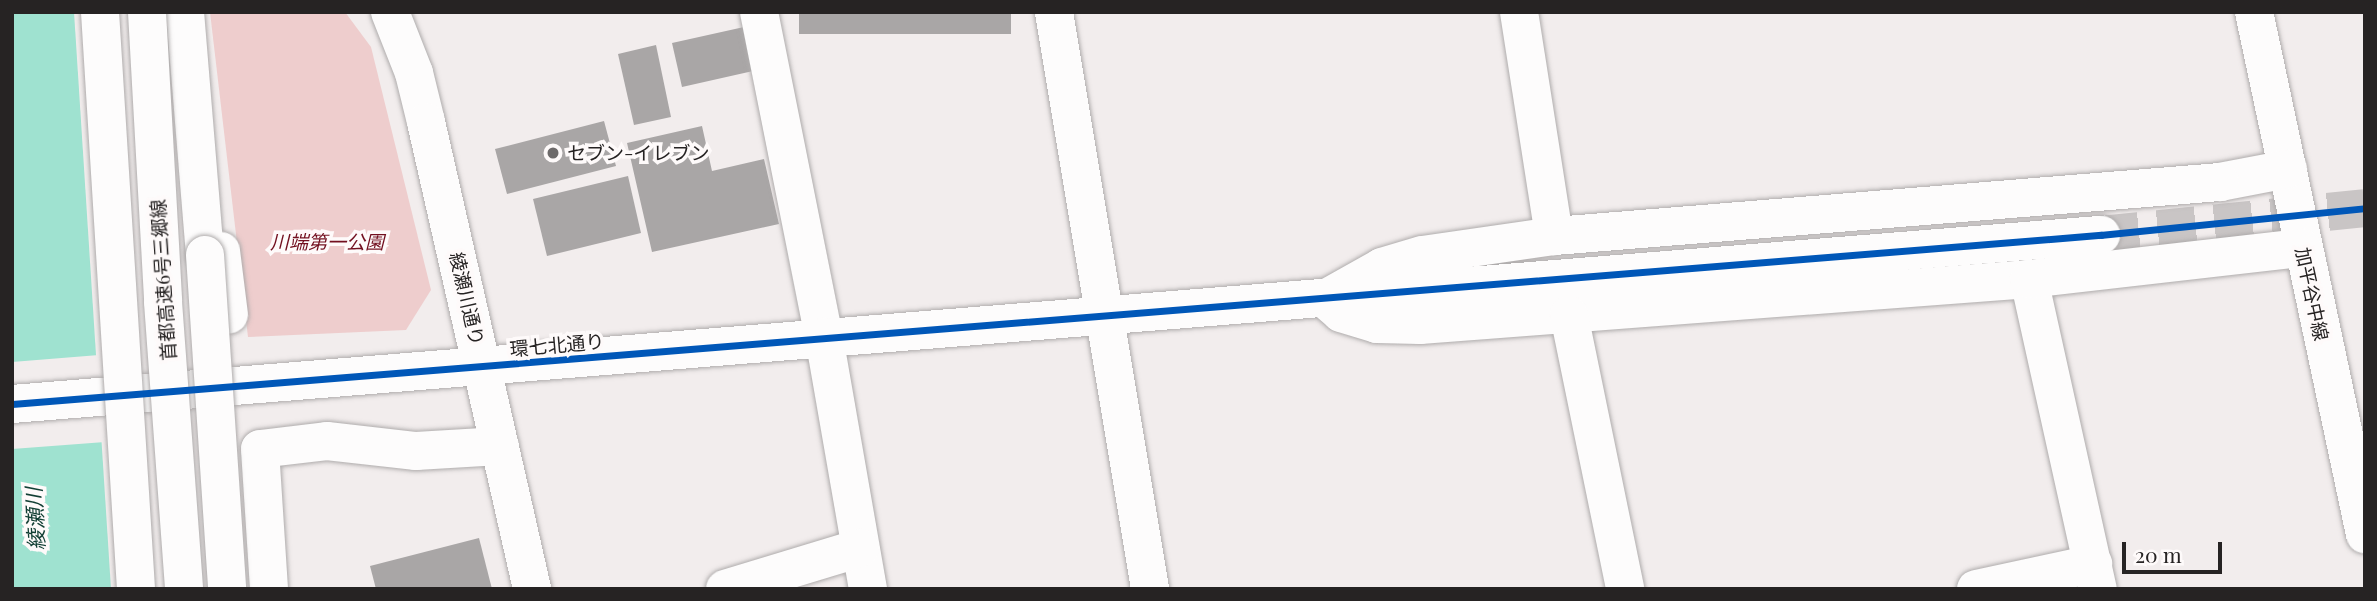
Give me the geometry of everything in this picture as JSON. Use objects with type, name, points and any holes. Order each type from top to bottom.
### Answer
[{"type":"main road","points":[[100,12],[136,589]]},
{"type":"main road","name":"首都高速6号三郷線","points":[[147,12],[164,316],[184,589]]},
{"type":"main road","points":[[186,12],[227,589]]},
{"type":"main road","points":[[195,12],[199,74],[229,315]]},
{"type":"main road","name":"綾瀬川通り","points":[[390,12],[414,73],[532,589]]},
{"type":"main road","points":[[759,12],[824,337],[868,589]]},
{"type":"main road","points":[[1054,12],[1150,589]]},
{"type":"main road","points":[[1519,12],[1554,236]]},
{"type":"main road","name":"加平谷中線","points":[[2254,12],[2302,248],[2365,534]]},
{"type":"main road","points":[[2288,170],[2220,183],[1554,236],[1422,255],[1382,267],[1325,299],[1341,313],[1377,324],[1420,325],[2029,279],[2302,248]]},
{"type":"main road","name":"環七北通り","points":[[12,404],[2101,235]]},
{"type":"main road","points":[[1976,589],[2096,576],[2029,279]]},
{"type":"main road","points":[[1569,315],[1625,589]]},
{"type":"main road","points":[[268,589],[260,449],[327,441],[416,451],[499,446]]},
{"type":"main road","points":[[725,589],[860,548]]},
{"type":"green space","name":"川端第一公園","points":[[210,12],[345,12],[371,47],[431,290],[406,330],[248,337]]},
{"type":"water","name":"綾瀬川","points":[[12,12],[74,12],[111,589],[12,589]]},
{"type":"pier","points":[[99,355],[105,442],[12,449],[12,362]]},
{"type":"building","points":[[799,12],[1011,12],[1011,34],[799,34]]},
{"type":"building","points":[[744,27],[753,71],[682,87],[672,43]]},
{"type":"building","points":[[656,45],[671,117],[634,125],[618,54]]},
{"type":"building","points":[[604,121],[616,166],[507,194],[495,149]]},
{"type":"building","points":[[702,126],[712,171],[764,159],[779,224],[652,252],[627,143]]},
{"type":"building","points":[[628,176],[641,233],[547,256],[533,199]]},
{"type":"building","points":[[479,538],[492,589],[376,589],[370,566]]},
{"type":"tunnel","points":[[2101,235],[2365,208]]},
{"type":"cycle path","points":[[12,404],[2101,235],[2365,208]]},
{"type":"place","name":"セブン-イレブン","points":[[553,153]]}]
